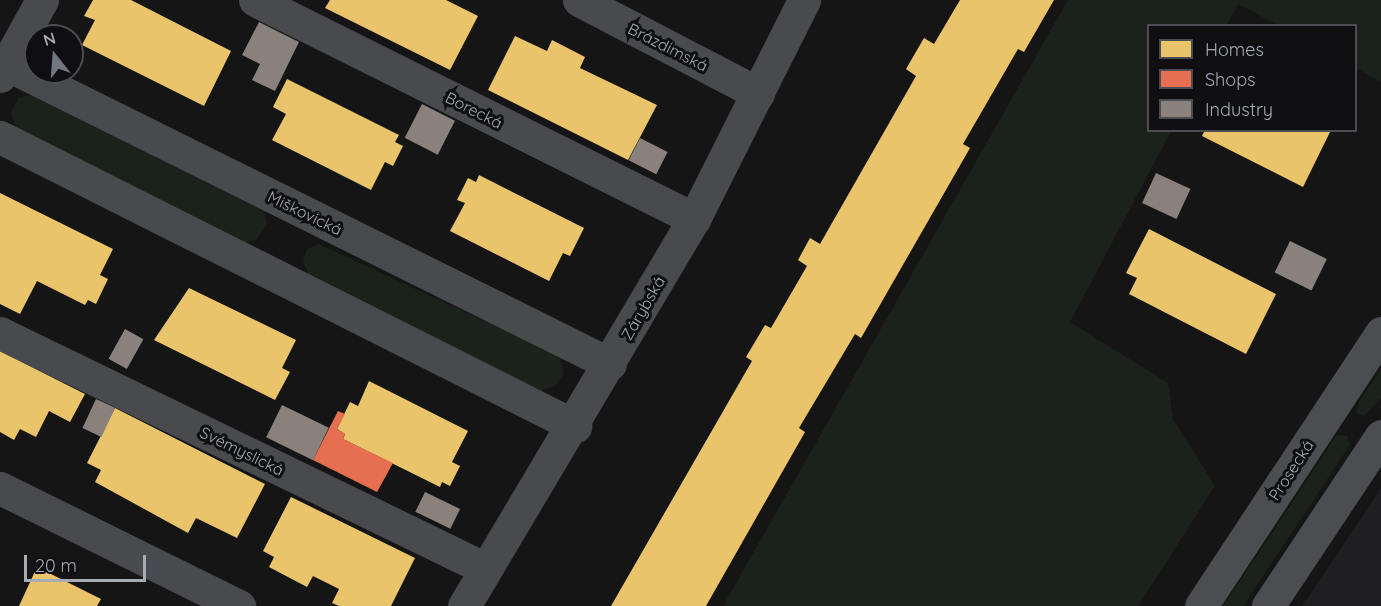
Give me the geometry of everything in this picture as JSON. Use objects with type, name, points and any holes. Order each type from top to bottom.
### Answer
[{"type":"main road","name":"Prosecká","points":[[1201,606],[1381,333]]},
{"type":"main road","points":[[1268,606],[1381,436]]},
{"type":"street","points":[[2,68],[42,0]]},
{"type":"street","name":"Borecká","points":[[255,0],[694,219]]},
{"type":"street","name":"Brázdimská","points":[[579,0],[758,93]]},
{"type":"street","name":"Zárybská","points":[[464,606],[484,568],[575,426],[694,219],[804,0]]},
{"type":"street","name":"Miškovická","points":[[2,68],[610,364]]},
{"type":"street","points":[[0,137],[575,426]]},
{"type":"street","name":"Svémyslická","points":[[0,333],[484,568]]},
{"type":"street","points":[[0,488],[239,606]]},
{"type":"shaded area","points":[[1068,0],[1381,0],[1381,82],[1357,69],[1357,24],[1276,24],[1238,4],[1228,24],[1147,24],[1147,132],[1170,132],[1070,322],[1168,383],[1173,419],[1215,486],[1138,606],[723,606]]},
{"type":"shaded area","points":[[31,95],[264,210],[267,224],[257,239],[245,243],[17,130],[11,113],[18,98]]},
{"type":"shaded area","points":[[319,244],[560,356],[564,374],[555,386],[540,391],[309,276],[303,261],[307,249]]},
{"type":"shaded area","points":[[1381,369],[1381,398],[1364,416],[1356,412],[1359,402]]},
{"type":"shaded area","points":[[1337,435],[1347,436],[1350,445],[1243,606],[1223,606]]},
{"type":"shaded area","points":[[1381,488],[1381,606],[1302,606]]},
{"type":"building: Homes","points":[[93,0],[131,0],[231,51],[204,106],[84,46],[84,41],[95,20],[84,16]]},
{"type":"building: Homes","points":[[330,0],[446,0],[478,16],[450,70],[325,8]]},
{"type":"building: Homes","points":[[960,0],[1054,0],[1024,52],[1018,49],[963,144],[970,148],[861,338],[855,334],[799,428],[805,432],[706,606],[611,606],[752,361],[746,357],[765,325],[771,328],[807,266],[798,260],[810,238],[820,244],[916,76],[906,69],[924,38],[934,44]]},
{"type":"building: Homes","points":[[515,36],[547,51],[552,40],[585,57],[580,68],[657,105],[628,160],[488,90]]},
{"type":"building: Homes","points":[[287,79],[399,135],[395,142],[403,146],[393,166],[385,162],[371,190],[272,140],[286,114],[273,107]]},
{"type":"building: Homes","points":[[1204,132],[1330,132],[1303,187],[1202,136]]},
{"type":"building: Homes","points":[[479,175],[584,228],[570,256],[563,253],[549,281],[450,231],[465,203],[457,200],[468,178],[476,182]]},
{"type":"building: Homes","points":[[0,193],[113,249],[100,275],[108,279],[96,304],[88,300],[85,305],[37,281],[20,314],[0,304]]},
{"type":"building: Homes","points":[[1149,229],[1276,294],[1246,354],[1129,294],[1137,278],[1126,273]]},
{"type":"building: Homes","points":[[189,288],[296,340],[282,368],[290,372],[275,400],[154,340]]},
{"type":"building: Homes","points":[[0,351],[85,394],[70,422],[49,411],[36,437],[20,429],[14,440],[0,432]]},
{"type":"building: Homes","points":[[369,381],[468,431],[452,462],[460,466],[450,486],[442,482],[440,487],[343,439],[345,434],[337,429],[350,402],[358,406]]},
{"type":"building: Homes","points":[[115,408],[265,484],[237,538],[196,518],[188,533],[95,482],[101,470],[87,463]]},
{"type":"building: Homes","points":[[291,497],[415,558],[391,606],[339,606],[332,603],[339,589],[313,576],[307,587],[269,567],[274,557],[263,551]]},
{"type":"building: Homes","points":[[37,567],[101,599],[97,606],[19,606]]},
{"type":"building: Shops","points":[[338,411],[345,414],[337,429],[345,434],[343,439],[393,463],[377,492],[313,460]]},
{"type":"building: Industry","points":[[259,22],[299,42],[275,91],[252,80],[260,64],[242,55]]},
{"type":"building: Industry","points":[[422,104],[455,121],[438,155],[405,138]]},
{"type":"building: Industry","points":[[640,138],[668,152],[656,174],[629,160]]},
{"type":"building: Industry","points":[[1156,173],[1190,189],[1176,219],[1142,203]]},
{"type":"building: Industry","points":[[1290,241],[1327,259],[1312,290],[1275,272]]},
{"type":"building: Industry","points":[[125,329],[143,339],[127,369],[109,359]]},
{"type":"building: Industry","points":[[96,399],[115,408],[102,437],[82,428]]},
{"type":"building: Industry","points":[[282,405],[329,428],[313,460],[266,437]]},
{"type":"building: Industry","points":[[425,492],[460,509],[450,529],[415,512]]}]
